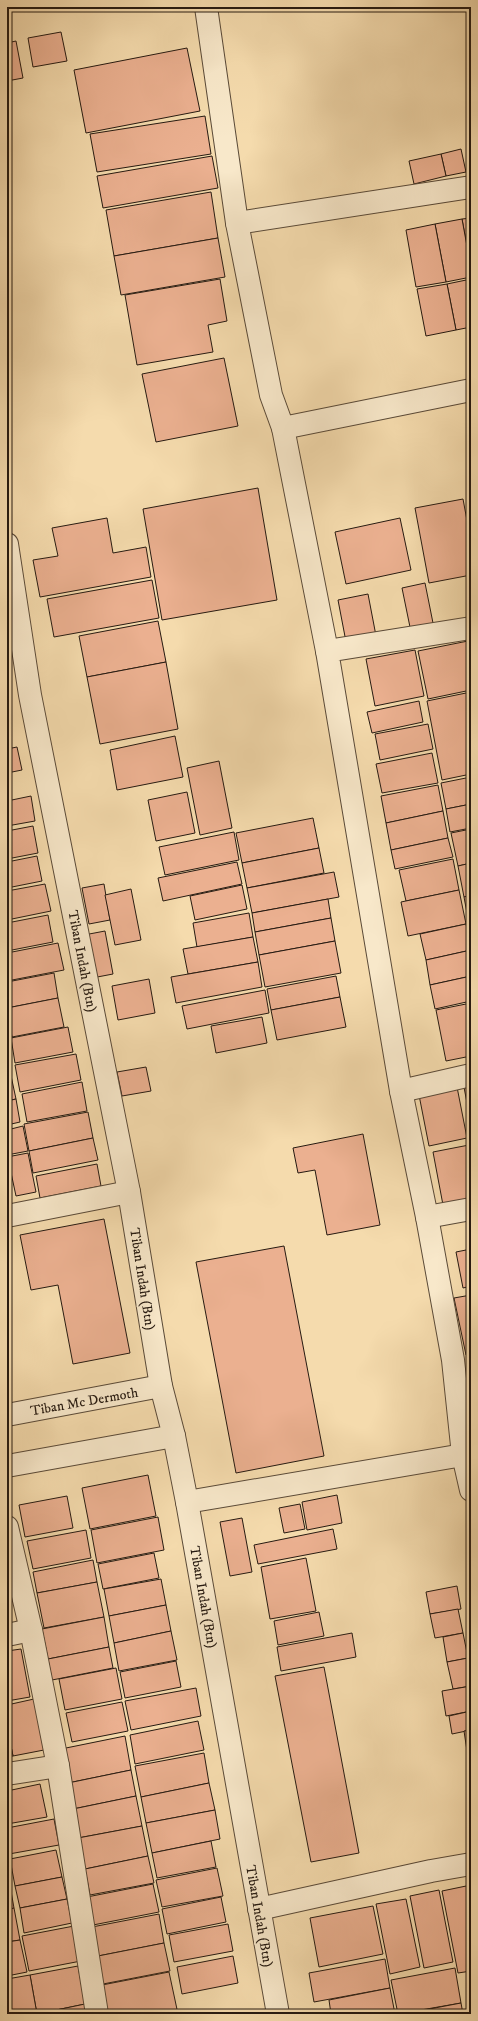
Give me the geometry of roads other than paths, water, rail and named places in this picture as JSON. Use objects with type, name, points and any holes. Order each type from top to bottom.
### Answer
[{"type":"street","points":[[206,7],[238,223],[271,395],[283,428],[327,651],[401,1091],[427,1217],[462,1358],[463,1455],[471,1490]]},
{"type":"street","points":[[238,223],[471,187]]},
{"type":"street","points":[[283,428],[471,390]]},
{"type":"street","name":"Tiban Indah (Btn)","points":[[7,547],[30,695],[129,1192],[161,1386],[174,1436],[187,1502],[278,2014]]},
{"type":"street","points":[[327,651],[471,628]]},
{"type":"street","points":[[401,1091],[471,1075]]},
{"type":"street","points":[[7,1216],[129,1192]]},
{"type":"street","points":[[427,1217],[471,1209]]},
{"type":"street","name":"Tiban Mc Dermoth","points":[[7,1415],[161,1386]]},
{"type":"street","points":[[7,1466],[174,1436]]},
{"type":"street","points":[[187,1502],[463,1455]]},
{"type":"street","points":[[7,1527],[32,1630],[58,1766],[97,2014]]},
{"type":"street","points":[[7,1634],[32,1630]]},
{"type":"street","points":[[7,1774],[58,1766]]},
{"type":"street","points":[[259,1909],[431,1871],[471,1864]]}]
